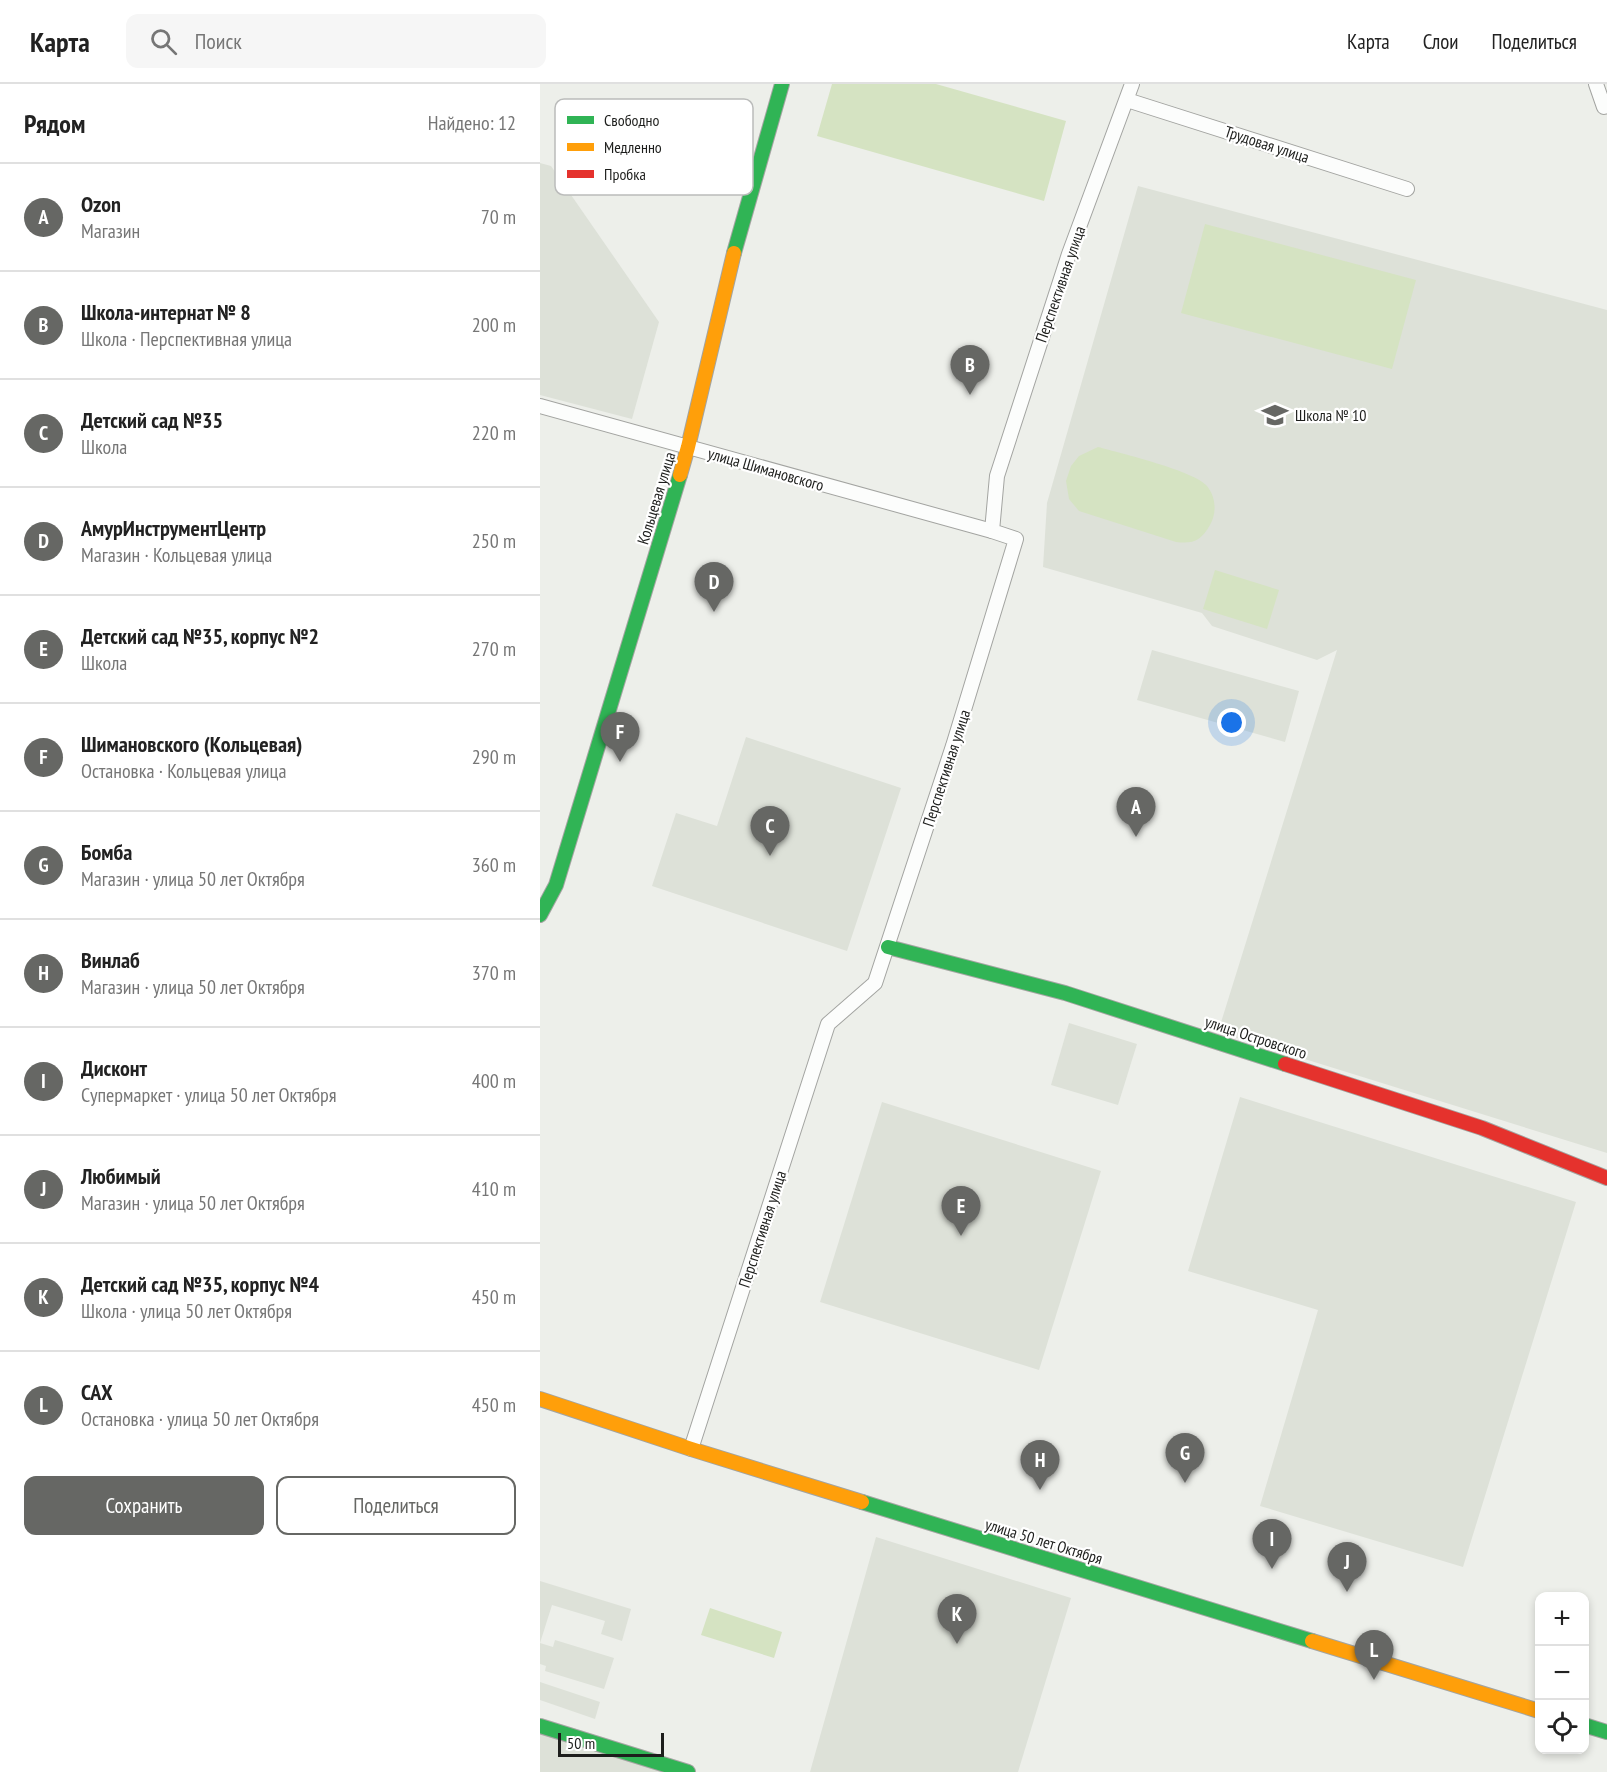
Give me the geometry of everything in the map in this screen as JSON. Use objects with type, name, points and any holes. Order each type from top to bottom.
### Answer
[{"type":"street","name":"Кольцевая улица","points":[[753,186],[782,84]]},
{"type":"street","name":"Перспективная улица","points":[[692,1449],[828,1024],[876,983],[953,746],[1016,538],[992,531],[997,476],[1069,254],[1132,84]]},
{"type":"street","points":[[1596,84],[1604,107]]},
{"type":"street","name":"Трудовая улица","points":[[1127,100],[1407,189]]},
{"type":"street","name":"Кольцевая улица","points":[[540,915],[546,892],[556,885],[608,719],[688,447],[731,264],[751,195]]},
{"type":"street","name":"улица Шимановского","points":[[540,406],[992,531]]},
{"type":"street","name":"улица Островского","points":[[888,946],[1098,1003],[1482,1128],[1607,1178]]},
{"type":"street","name":"улица 50 лет Октября","points":[[540,1400],[1535,1710]]},
{"type":"street","points":[[540,1726],[688,1772]]},
{"type":"street","points":[[1589,1727],[1607,1732]]},
{"type":"shaded area","points":[[540,163],[551,166],[555,172],[555,195],[571,195],[659,322],[632,419],[540,395]]},
{"type":"shaded area","points":[[1138,186],[1607,310],[1607,1153],[1218,1032],[1337,650],[1317,660],[1212,626],[1202,613],[1043,567],[1047,503]]},
{"type":"shaded area","points":[[1152,650],[1299,691],[1285,742],[1137,700]]},
{"type":"shaded area","points":[[746,737],[901,788],[847,951],[652,886],[676,813],[717,826]]},
{"type":"shaded area","points":[[1069,1023],[1137,1044],[1118,1105],[1051,1085]]},
{"type":"shaded area","points":[[1240,1097],[1576,1202],[1463,1567],[1260,1506],[1318,1310],[1188,1271]]},
{"type":"shaded area","points":[[882,1102],[1101,1171],[1039,1370],[820,1302]]},
{"type":"shaded area","points":[[876,1537],[1071,1598],[1018,1772],[810,1772]]},
{"type":"shaded area","points":[[540,1581],[631,1609],[622,1641],[601,1634],[605,1621],[552,1605],[540,1643]]},
{"type":"shaded area","points":[[555,1640],[614,1658],[604,1689],[545,1671],[546,1666],[540,1664],[540,1643],[553,1647]]},
{"type":"shaded area","points":[[540,1682],[600,1702],[595,1719],[540,1700]]},
{"type":"shaded area","points":[[540,1725],[696,1772],[540,1772]]},
{"type":"green space","points":[[832,84],[936,84],[1066,121],[1044,201],[817,136]]},
{"type":"green space","points":[[1205,224],[1416,280],[1392,369],[1181,313]]},
{"type":"green space","points":[[1098,447],[1173,469],[1200,480],[1207,486],[1214,500],[1212,520],[1207,530],[1200,538],[1192,542],[1176,542],[1079,511],[1069,499],[1066,481],[1071,466],[1079,456]]},
{"type":"green space","points":[[1215,570],[1279,590],[1267,629],[1203,609]]},
{"type":"green space","points":[[710,1608],[782,1632],[774,1658],[701,1635]]},
{"type":"traffic: fast","points":[[753,186],[782,84]]},
{"type":"traffic: fast","points":[[734,253],[750,195]]},
{"type":"traffic: fast","points":[[540,915],[556,885],[680,475]]},
{"type":"traffic: fast","points":[[888,947],[1065,993],[1285,1064]]},
{"type":"traffic: fast","points":[[862,1502],[1312,1641]]},
{"type":"traffic: fast","points":[[540,1726],[688,1772]]},
{"type":"traffic: fast","points":[[1589,1727],[1607,1732]]},
{"type":"traffic: slow","points":[[680,475],[734,253]]},
{"type":"traffic: slow","points":[[540,1399],[862,1502]]},
{"type":"traffic: slow","points":[[1312,1641],[1535,1710]]},
{"type":"traffic: jam","points":[[1285,1064],[1482,1128],[1607,1178]]},
{"type":"place","name":"Школа-интернат № 8","points":[[970,395]]},
{"type":"place","name":"Школа № 10","points":[[1275,415]]},
{"type":"place","name":"АмурИнструментЦентр","points":[[714,612]]},
{"type":"place","name":"Шимановского (Кольцевая)","points":[[620,762]]},
{"type":"place","name":"Ozon","points":[[1136,837]]},
{"type":"place","name":"Детский сад №35","points":[[770,856]]},
{"type":"place","name":"Детский сад №35, корпус №2","points":[[961,1236]]},
{"type":"place","name":"Бомба","points":[[1185,1483]]},
{"type":"place","name":"Винлаб","points":[[1040,1490]]},
{"type":"place","name":"Дисконт","points":[[1272,1569]]},
{"type":"place","name":"Любимый","points":[[1347,1592]]},
{"type":"place","name":"Детский сад №35, корпус №4","points":[[957,1644]]},
{"type":"place","name":"САХ","points":[[1374,1680]]}]
